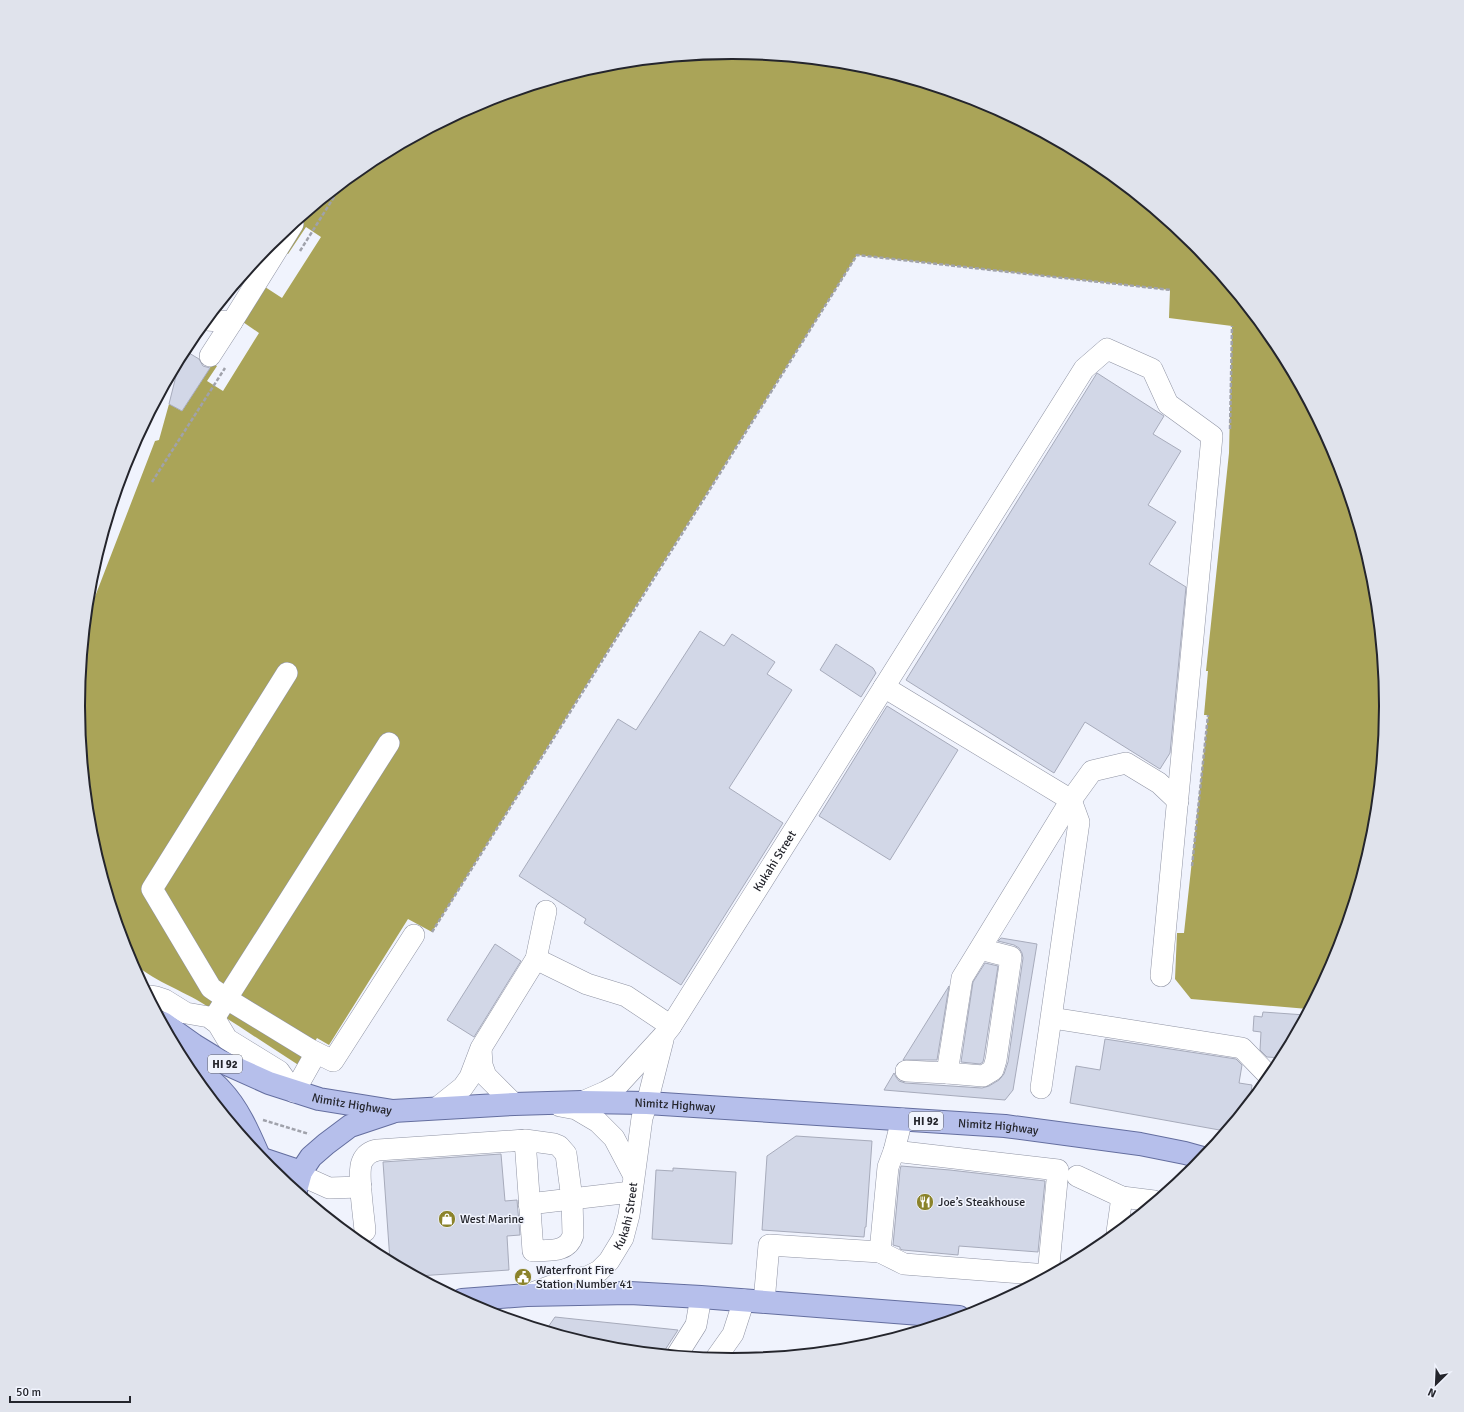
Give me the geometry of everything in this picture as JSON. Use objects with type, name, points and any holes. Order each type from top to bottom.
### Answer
[{"type":"main road","name":"Nimitz Highway","points":[[175,1035],[220,1061],[256,1078],[294,1092],[319,1099],[393,1111],[438,1107],[544,1103],[647,1103],[1005,1126],[1140,1144],[1196,1156]]},
{"type":"main road","points":[[206,1082],[220,1089],[240,1114],[251,1138]]},
{"type":"main road","points":[[286,1174],[299,1181],[312,1157],[326,1144],[350,1126],[393,1111]]},
{"type":"main road","points":[[474,1299],[527,1295],[630,1293],[948,1316]]},
{"type":"street","points":[[210,356],[281,243]]},
{"type":"street","points":[[213,320],[232,322]]},
{"type":"street","name":"Kukahi Street","points":[[582,1102],[619,1084],[628,1076],[668,1030],[1084,369],[1107,349],[1152,369],[1168,404],[1212,436],[1178,801]]},
{"type":"street","points":[[287,674],[152,888],[211,988],[333,1062],[423,934]]},
{"type":"street","points":[[884,687],[1071,800],[1079,822],[1041,1088]]},
{"type":"street","points":[[213,1020],[388,743]]},
{"type":"street","points":[[947,1074],[962,978],[1071,800],[1092,771],[1126,763],[1159,783],[1178,801],[1161,976]]},
{"type":"street","points":[[438,1107],[462,1087],[470,1077],[481,1048],[536,959],[546,911]]},
{"type":"street","points":[[906,1071],[983,1076],[993,1070],[996,1060],[1011,957],[980,949]]},
{"type":"street","points":[[536,959],[587,984],[626,996],[668,1030]]},
{"type":"street","points":[[155,997],[165,1000],[186,1013],[205,1016],[213,1020],[218,1024],[227,1039],[279,1071],[294,1092],[316,1053]]},
{"type":"street","points":[[1052,1018],[1242,1048],[1265,1072]]},
{"type":"street","name":"Kukahi Street","points":[[527,1295],[567,1280],[587,1277],[599,1271],[609,1261],[623,1238],[629,1214],[642,1118],[668,1030]]},
{"type":"street","points":[[481,1048],[482,1065],[486,1076],[514,1104]]},
{"type":"street","name":"Kukahi Street","points":[[544,1103],[576,1109],[598,1122],[614,1138],[632,1183]]},
{"type":"street","points":[[880,1252],[888,1167],[894,1151],[902,1119]]},
{"type":"street","points":[[365,1231],[360,1172],[362,1161],[365,1156],[373,1151],[525,1140],[554,1144],[566,1154],[572,1199],[573,1235],[568,1244],[561,1249],[534,1251],[525,1140]]},
{"type":"street","points":[[894,1151],[1058,1170],[1049,1270]]},
{"type":"street","points":[[1077,1176],[1122,1197],[1148,1201]]},
{"type":"street","points":[[299,1181],[309,1179],[329,1188],[361,1187]]},
{"type":"street","points":[[529,1204],[572,1199],[632,1183]]},
{"type":"street","points":[[1118,1225],[1122,1197]]},
{"type":"street","points":[[720,1353],[754,1301],[769,1245],[880,1252],[904,1264],[1040,1274]]},
{"type":"street","points":[[680,1351],[696,1325],[701,1297]]},
{"type":"path","points":[[423,934],[857,256],[1171,290]]},
{"type":"path","points":[[1191,871],[1208,715]]},
{"type":"path","points":[[260,1119],[312,1135]]},
{"type":"shaded area","points":[[690,60],[774,60],[816,65],[858,71],[940,93],[980,108],[1056,146],[1091,168],[1126,193],[1159,220],[1218,279],[1245,312],[1270,347],[1312,420],[1330,458],[1345,498],[1367,580],[1378,664],[1379,706],[1378,748],[1367,832],[1345,914],[1330,954],[1303,1009],[1191,999],[1175,979],[1177,933],[1184,933],[1208,715],[1204,715],[1208,671],[1206,671],[1229,453],[1232,326],[1169,318],[1170,290],[857,255],[432,932],[408,919],[329,1045],[317,1038],[300,1066],[227,1018],[192,997],[152,977],[141,968],[134,954],[119,914],[97,832],[86,748],[85,706],[86,664],[94,598],[155,441],[159,440],[169,404],[182,411],[213,363],[217,366],[207,381],[223,391],[259,333],[240,320],[262,285],[282,298],[321,237],[306,227],[288,254],[283,251],[305,220],[338,193],[373,168],[446,126],[484,108],[524,93],[606,71]]},
{"type":"building","points":[[190,354],[199,359],[203,366],[210,368],[182,411],[169,404],[176,375]]},
{"type":"building","points":[[1097,373],[1164,416],[1153,434],[1181,451],[1148,505],[1176,522],[1149,564],[1186,587],[1170,753],[1160,769],[1085,722],[1054,773],[906,680]]},
{"type":"building","points":[[700,631],[724,646],[732,634],[775,662],[767,674],[792,690],[729,788],[783,823],[681,985],[584,923],[586,919],[519,876],[618,719],[636,730]]},
{"type":"building","points":[[836,644],[873,668],[876,673],[861,697],[820,670]]},
{"type":"building","points":[[887,706],[958,750],[890,860],[819,816]]},
{"type":"building","points":[[1001,938],[1037,944],[1013,1090],[1005,1100],[884,1090],[894,1073],[899,1081],[905,1083],[982,1088],[999,1080],[1004,1074],[1008,1062],[1023,958],[1019,948],[1014,945],[998,941]]},
{"type":"building","points":[[495,944],[521,961],[474,1037],[447,1020]]},
{"type":"building","points":[[985,963],[998,966],[983,1062],[980,1064],[961,1062],[973,982]]},
{"type":"building","points":[[949,986],[937,1060],[903,1060]]},
{"type":"building","points":[[1263,1012],[1300,1015],[1275,1058],[1267,1057],[1260,1050],[1261,1032],[1253,1031],[1254,1016],[1262,1017]]},
{"type":"building","points":[[1105,1039],[1236,1059],[1242,1065],[1239,1083],[1252,1085],[1251,1091],[1220,1130],[1070,1103],[1076,1066],[1100,1070]]},
{"type":"building","points":[[796,1136],[872,1141],[864,1237],[762,1230],[767,1156]]},
{"type":"building","points":[[501,1154],[505,1201],[517,1200],[520,1235],[507,1236],[509,1270],[426,1275],[390,1254],[383,1162]]},
{"type":"building","points":[[901,1166],[1045,1181],[1038,1252],[959,1246],[958,1255],[903,1250],[900,1249],[900,1247],[893,1245]]},
{"type":"building","points":[[673,1168],[736,1172],[732,1244],[652,1239],[656,1170],[673,1171]]},
{"type":"building","points":[[555,1317],[678,1330],[666,1349],[606,1341],[549,1326]]},
{"type":"place","name":"Joe’s Steakhouse","points":[[925,1202]]},
{"type":"place","name":"West Marine","points":[[447,1219]]},
{"type":"place","name":"Waterfront Fire Station Number 41","points":[[523,1277]]}]
